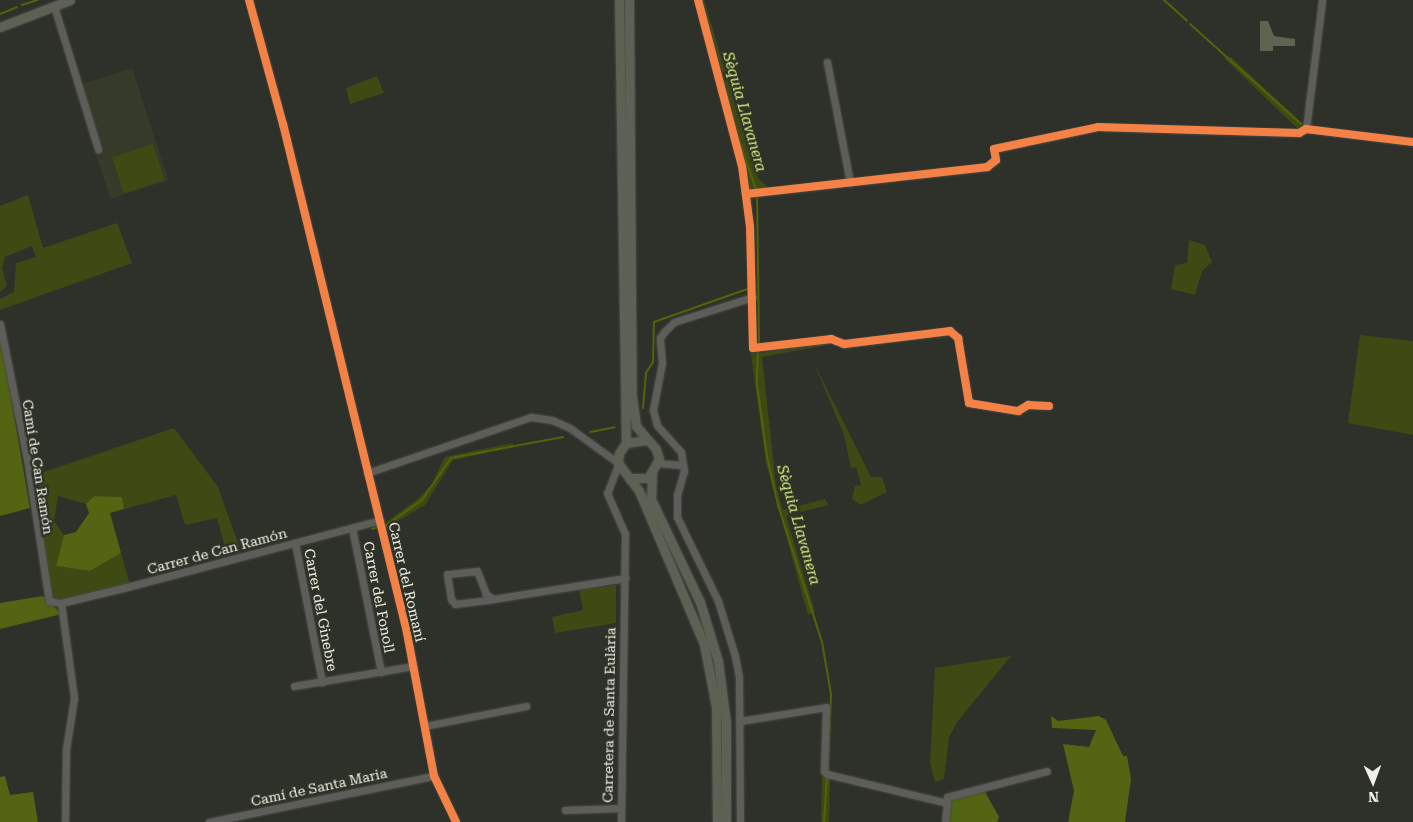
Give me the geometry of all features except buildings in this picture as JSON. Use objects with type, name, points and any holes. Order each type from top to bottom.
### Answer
[{"type":"main road","points":[[0,27],[70,0]]},
{"type":"main road","points":[[619,0],[623,151],[623,446],[618,464],[628,477],[682,586],[704,644],[716,714],[717,822]]},
{"type":"main road","points":[[629,0],[632,389],[636,426],[646,440],[656,449],[658,463],[652,474],[651,499],[700,602],[718,661],[726,723],[726,822]]},
{"type":"main road","points":[[623,446],[646,440]]},
{"type":"main road","points":[[628,477],[644,479],[652,474]]},
{"type":"street","name":"Carrer del Romaní","points":[[249,0],[283,124],[347,395],[380,520],[413,666],[434,776],[456,822]]},
{"type":"street","points":[[698,0],[746,194],[753,297],[753,348],[831,339],[844,344],[950,331],[958,338],[969,403],[1018,411],[1028,405],[1050,406]]},
{"type":"street","points":[[1306,129],[1322,0]]},
{"type":"street","points":[[54,6],[98,149]]},
{"type":"street","points":[[828,62],[850,184]]},
{"type":"street","points":[[746,194],[850,184],[987,166],[996,160],[994,149],[1098,127],[1299,133],[1306,129],[1413,142]]},
{"type":"street","points":[[740,822],[739,677],[731,640],[718,601],[678,517],[676,495],[683,465],[679,447],[665,436],[655,418],[662,363],[660,338],[674,322],[753,297]]},
{"type":"street","name":"Camí de Can Ramón","points":[[0,324],[27,459],[45,590],[49,601],[61,603]]},
{"type":"street","points":[[367,473],[531,417],[561,424],[618,464]]},
{"type":"street","points":[[602,453],[623,446]]},
{"type":"street","points":[[658,463],[683,465]]},
{"type":"street","name":"Carretera de Santa Eulària","points":[[618,464],[608,498],[624,529],[625,578],[620,822]]},
{"type":"street","points":[[612,480],[628,477]]},
{"type":"street","name":"Carrer de Can Ramón","points":[[61,603],[380,520]]},
{"type":"street","name":"Carrer del Fonoll","points":[[352,528],[381,672]]},
{"type":"street","name":"Carrer del Ginebre","points":[[295,543],[322,682]]},
{"type":"street","points":[[493,599],[486,594],[477,571],[447,574],[451,599],[456,604],[493,599],[625,578]]},
{"type":"street","points":[[61,603],[74,698],[66,748],[65,822]]},
{"type":"street","name":"Carrer del Ginebre","points":[[294,686],[413,666]]},
{"type":"street","points":[[424,726],[526,706]]},
{"type":"street","points":[[740,720],[826,706],[824,771],[830,777],[946,803]]},
{"type":"street","points":[[945,822],[947,798],[1047,771]]},
{"type":"street","name":"Camí de Santa Maria","points":[[209,822],[434,776]]},
{"type":"street","points":[[565,810],[621,808]]},
{"type":"shaded area","points":[[132,68],[168,180],[110,199],[74,87]]},
{"type":"green space","points":[[699,0],[704,0],[758,178],[771,190],[747,191]]},
{"type":"green space","points":[[1231,57],[1303,124],[1302,128],[1299,130],[1224,58]]},
{"type":"green space","points":[[377,76],[384,93],[350,104],[346,88]]},
{"type":"green space","points":[[153,144],[165,180],[124,193],[112,157]]},
{"type":"green space","points":[[28,195],[43,248],[117,223],[132,263],[0,310],[0,299],[14,292],[16,263],[36,257],[32,246],[5,257],[2,268],[7,286],[0,292],[0,206]]},
{"type":"green space","points":[[1189,240],[1205,245],[1212,262],[1202,271],[1195,295],[1171,289],[1175,265],[1187,263]]},
{"type":"green space","points":[[0,334],[30,508],[0,516]]},
{"type":"green space","points":[[1360,335],[1413,341],[1413,435],[1348,423]]},
{"type":"green space","points":[[827,342],[827,345],[762,357],[776,485],[783,510],[825,499],[828,505],[786,516],[815,612],[808,615],[766,463],[750,347],[755,354]]},
{"type":"green space","points":[[813,361],[871,477],[882,477],[887,492],[861,505],[852,499],[855,486],[861,485],[856,467],[851,468],[844,435]]},
{"type":"green space","points":[[174,428],[218,487],[242,554],[228,558],[217,518],[185,525],[176,495],[124,509],[122,497],[94,496],[86,504],[58,496],[54,521],[64,535],[56,566],[90,571],[121,553],[130,584],[62,600],[51,596],[32,476]]},
{"type":"green space","points":[[513,443],[514,447],[453,460],[425,505],[386,528],[384,524],[419,498],[431,485],[445,457]]},
{"type":"green space","points":[[94,496],[122,497],[124,509],[110,513],[121,553],[90,571],[56,566],[64,535],[76,532],[89,513],[86,504]]},
{"type":"green space","points":[[616,585],[616,623],[555,633],[552,617],[583,610],[579,590]]},
{"type":"green space","points":[[43,596],[62,614],[0,629],[0,603]]},
{"type":"green space","points":[[1011,656],[958,721],[949,737],[944,779],[935,782],[930,763],[935,668]]},
{"type":"green space","points":[[1051,716],[1058,721],[1099,716],[1106,720],[1123,756],[1127,756],[1131,779],[1125,822],[1068,822],[1074,791],[1063,744],[1089,747],[1096,730],[1052,728]]},
{"type":"green space","points":[[822,773],[830,780],[829,822],[821,822]]},
{"type":"green space","points":[[5,776],[10,795],[33,792],[38,822],[0,822],[0,777]]},
{"type":"green space","points":[[984,790],[999,817],[997,822],[948,822],[949,799]]},
{"type":"waterway","points":[[22,5],[37,0]]},
{"type":"waterway","points":[[1164,0],[1187,21]]},
{"type":"waterway","points":[[0,14],[17,7]]},
{"type":"waterway","points":[[1190,24],[1301,124]]},
{"type":"waterway","name":"Sèquia Llavanera","points":[[735,128],[756,190]]},
{"type":"waterway","name":"Sèquia Llavanera","points":[[757,194],[759,345]]},
{"type":"waterway","points":[[643,408],[646,373],[653,362],[654,322],[747,289]]},
{"type":"waterway","name":"Sèquia Llavanera","points":[[758,349],[757,385],[767,456],[778,505],[822,642],[831,694],[828,772]]},
{"type":"waterway","points":[[590,432],[615,427]]},
{"type":"waterway","points":[[385,526],[422,500],[451,458],[563,437]]},
{"type":"waterway","points":[[372,529],[379,527]]},
{"type":"waterway","name":"Sèquia Llavanera","points":[[824,822],[827,777]]},
{"type":"cycle path","points":[[249,0],[283,124],[406,628],[434,776],[456,822]]},
{"type":"cycle path","points":[[698,0],[742,166],[750,227],[753,348],[831,339],[844,344],[950,331],[958,338],[969,403],[1018,411],[1028,405],[1049,406]]},
{"type":"cycle path","points":[[746,194],[987,167],[996,160],[994,149],[1098,127],[1299,133],[1306,129],[1413,142]]}]
